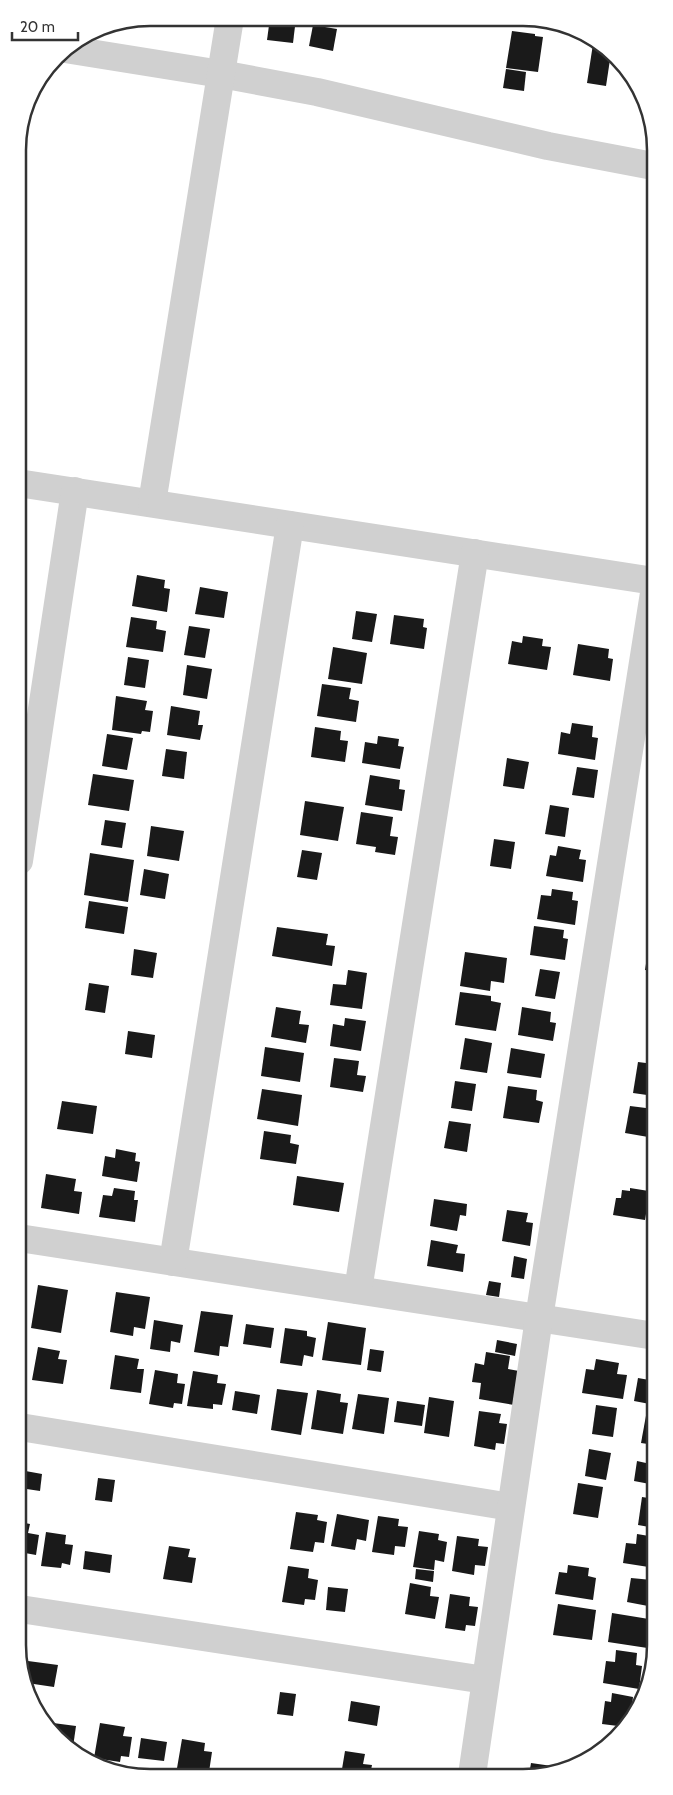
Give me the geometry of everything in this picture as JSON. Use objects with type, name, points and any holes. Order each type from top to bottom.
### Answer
[{"type":"street","points":[[152,503],[229,27]]},
{"type":"street","points":[[76,51],[221,74],[317,92],[548,146],[647,165]]},
{"type":"street","points":[[27,484],[647,580]]},
{"type":"street","points":[[27,811],[75,491]]},
{"type":"street","points":[[173,1262],[290,525]]},
{"type":"street","points":[[358,1290],[475,553]]},
{"type":"street","points":[[473,1769],[539,1318],[647,639]]},
{"type":"street","points":[[26,1239],[646,1335]]},
{"type":"street","points":[[26,1427],[511,1507]]},
{"type":"street","points":[[26,1610],[486,1680]]},
{"type":"building","points":[[269,27],[295,27],[293,43],[267,40]]},
{"type":"building","points":[[313,27],[337,29],[333,51],[309,46]]},
{"type":"building","points":[[512,31],[543,37],[538,72],[506,68]]},
{"type":"building","points":[[592,47],[610,63],[606,86],[587,83]]},
{"type":"building","points":[[506,69],[526,72],[524,91],[503,88]]},
{"type":"building","points":[[137,575],[165,580],[164,588],[170,589],[167,612],[132,606]]},
{"type":"building","points":[[200,587],[228,592],[224,618],[195,614]]},
{"type":"building","points":[[356,611],[377,614],[372,642],[352,639]]},
{"type":"building","points":[[394,615],[424,619],[423,627],[427,628],[424,649],[390,644]]},
{"type":"building","points":[[131,617],[157,621],[156,629],[166,631],[163,652],[126,647]]},
{"type":"building","points":[[189,626],[210,629],[205,658],[184,655]]},
{"type":"building","points":[[523,636],[543,639],[542,646],[551,647],[547,670],[508,664],[512,641],[522,643]]},
{"type":"building","points":[[578,644],[609,649],[608,658],[613,659],[610,681],[573,675]]},
{"type":"building","points":[[333,647],[367,653],[362,684],[328,679]]},
{"type":"building","points":[[128,657],[149,660],[145,688],[124,685]]},
{"type":"building","points":[[187,665],[212,669],[207,699],[183,695]]},
{"type":"building","points":[[322,684],[351,688],[349,699],[359,701],[356,722],[317,716]]},
{"type":"building","points":[[116,696],[147,701],[145,710],[153,711],[150,732],[142,731],[141,734],[112,730]]},
{"type":"building","points":[[171,706],[200,711],[198,725],[203,725],[200,740],[167,735]]},
{"type":"building","points":[[572,723],[593,726],[592,737],[598,738],[595,760],[558,754],[561,732],[570,734]]},
{"type":"building","points":[[315,727],[341,731],[340,740],[348,741],[345,762],[311,757]]},
{"type":"building","points":[[107,734],[133,738],[127,770],[102,766]]},
{"type":"building","points":[[378,736],[399,739],[398,746],[404,747],[400,769],[362,763],[365,742],[377,744]]},
{"type":"building","points":[[166,749],[187,752],[184,779],[162,776]]},
{"type":"building","points":[[507,758],[529,762],[524,789],[503,786]]},
{"type":"building","points":[[577,767],[598,770],[594,798],[572,795]]},
{"type":"building","points":[[93,774],[134,780],[129,811],[88,805]]},
{"type":"building","points":[[370,775],[400,780],[399,789],[405,790],[402,811],[365,805]]},
{"type":"building","points":[[305,801],[344,807],[338,841],[300,835]]},
{"type":"building","points":[[550,805],[569,808],[565,837],[545,834]]},
{"type":"building","points":[[361,812],[393,817],[390,836],[398,837],[395,855],[375,852],[376,847],[356,844]]},
{"type":"building","points":[[105,820],[126,823],[122,848],[101,845]]},
{"type":"building","points":[[151,826],[184,831],[179,861],[147,856]]},
{"type":"building","points":[[494,839],[515,842],[511,869],[490,866]]},
{"type":"building","points":[[558,846],[581,850],[579,859],[586,860],[583,882],[546,876],[550,855],[556,856]]},
{"type":"building","points":[[302,850],[322,853],[317,880],[297,877]]},
{"type":"building","points":[[90,853],[134,860],[128,902],[84,895]]},
{"type":"building","points":[[144,869],[169,874],[165,899],[140,895]]},
{"type":"building","points":[[552,889],[573,892],[572,900],[578,901],[575,925],[537,919],[541,895],[551,896]]},
{"type":"building","points":[[89,901],[128,907],[124,934],[85,928]]},
{"type":"building","points":[[534,926],[564,930],[563,938],[568,939],[565,960],[530,955]]},
{"type":"building","points":[[277,927],[328,934],[326,945],[335,946],[332,966],[272,956]]},
{"type":"building","points":[[134,949],[157,953],[153,978],[131,975]]},
{"type":"building","points":[[465,952],[507,958],[504,983],[491,981],[490,991],[460,986]]},
{"type":"building","points":[[540,969],[560,972],[555,999],[535,996]]},
{"type":"building","points":[[348,970],[367,973],[362,1009],[330,1005],[333,984],[346,985]]},
{"type":"building","points":[[89,983],[109,986],[105,1013],[85,1010]]},
{"type":"building","points":[[460,992],[491,996],[491,1001],[501,1003],[496,1031],[455,1025]]},
{"type":"building","points":[[276,1007],[301,1011],[299,1024],[309,1025],[306,1043],[271,1037]]},
{"type":"building","points":[[522,1007],[551,1012],[550,1022],[556,1023],[553,1041],[518,1035]]},
{"type":"building","points":[[345,1018],[366,1021],[361,1051],[330,1046],[333,1024],[344,1026]]},
{"type":"building","points":[[128,1031],[155,1035],[152,1058],[125,1054]]},
{"type":"building","points":[[465,1038],[492,1043],[487,1073],[460,1069]]},
{"type":"building","points":[[265,1047],[304,1053],[300,1082],[261,1076]]},
{"type":"building","points":[[511,1048],[545,1054],[541,1078],[507,1073]]},
{"type":"building","points":[[334,1058],[359,1061],[357,1075],[366,1076],[363,1092],[330,1087]]},
{"type":"building","points":[[638,1062],[646,1063],[646,1095],[633,1093]]},
{"type":"building","points":[[455,1081],[476,1084],[472,1111],[451,1108]]},
{"type":"building","points":[[508,1086],[537,1090],[536,1100],[543,1102],[539,1123],[503,1118]]},
{"type":"building","points":[[262,1089],[302,1095],[298,1126],[257,1119]]},
{"type":"building","points":[[62,1101],[97,1106],[93,1134],[57,1129]]},
{"type":"building","points":[[630,1106],[646,1108],[646,1137],[625,1133]]},
{"type":"building","points":[[449,1121],[471,1124],[467,1152],[444,1148]]},
{"type":"building","points":[[264,1131],[291,1135],[290,1143],[299,1145],[296,1164],[260,1159]]},
{"type":"building","points":[[116,1149],[136,1153],[135,1161],[140,1162],[137,1182],[102,1176],[105,1156],[115,1158]]},
{"type":"building","points":[[46,1174],[76,1179],[74,1191],[82,1192],[79,1214],[41,1208]]},
{"type":"building","points":[[297,1176],[344,1183],[339,1212],[293,1205]]},
{"type":"building","points":[[114,1188],[135,1191],[134,1200],[138,1200],[135,1222],[99,1217],[103,1195],[112,1196]]},
{"type":"building","points":[[630,1188],[646,1191],[645,1220],[613,1215],[616,1198],[621,1198],[622,1190],[630,1191]]},
{"type":"building","points":[[434,1199],[467,1204],[466,1216],[460,1215],[457,1231],[430,1226]]},
{"type":"building","points":[[507,1210],[528,1213],[526,1222],[533,1223],[530,1246],[502,1241]]},
{"type":"building","points":[[431,1240],[458,1245],[456,1253],[465,1254],[463,1272],[427,1266]]},
{"type":"building","points":[[514,1256],[527,1259],[524,1279],[511,1277]]},
{"type":"building","points":[[489,1281],[501,1283],[499,1297],[486,1295]]},
{"type":"building","points":[[38,1285],[68,1290],[61,1333],[31,1328]]},
{"type":"building","points":[[116,1292],[150,1297],[145,1329],[134,1327],[133,1336],[110,1332]]},
{"type":"building","points":[[201,1311],[233,1315],[228,1347],[220,1346],[219,1356],[194,1352]]},
{"type":"building","points":[[154,1320],[183,1325],[180,1343],[171,1341],[170,1352],[150,1349]]},
{"type":"building","points":[[328,1322],[366,1328],[361,1365],[322,1360]]},
{"type":"building","points":[[246,1324],[274,1328],[271,1348],[243,1344]]},
{"type":"building","points":[[285,1328],[307,1331],[307,1336],[316,1338],[313,1357],[304,1355],[302,1366],[280,1363]]},
{"type":"building","points":[[497,1340],[517,1344],[515,1356],[495,1352]]},
{"type":"building","points":[[38,1347],[60,1351],[58,1359],[67,1360],[63,1384],[32,1380]]},
{"type":"building","points":[[370,1349],[384,1351],[381,1372],[367,1370]]},
{"type":"building","points":[[486,1352],[510,1356],[508,1369],[519,1371],[514,1405],[479,1399],[481,1383],[472,1382],[475,1363],[484,1365]]},
{"type":"building","points":[[115,1355],[139,1359],[137,1369],[144,1369],[141,1393],[110,1389]]},
{"type":"building","points":[[596,1359],[619,1363],[617,1374],[627,1375],[623,1399],[582,1393],[586,1369],[594,1370]]},
{"type":"building","points":[[155,1370],[178,1374],[177,1383],[185,1384],[182,1404],[174,1403],[173,1408],[149,1404]]},
{"type":"building","points":[[193,1371],[218,1375],[217,1383],[226,1384],[222,1405],[213,1404],[213,1409],[187,1406]]},
{"type":"building","points":[[638,1378],[646,1379],[646,1403],[634,1401]]},
{"type":"building","points":[[277,1389],[308,1393],[301,1435],[271,1430]]},
{"type":"building","points":[[317,1390],[341,1394],[340,1402],[348,1403],[343,1434],[311,1429]]},
{"type":"building","points":[[235,1391],[260,1395],[257,1414],[232,1410]]},
{"type":"building","points":[[358,1394],[389,1398],[384,1434],[352,1429]]},
{"type":"building","points":[[429,1397],[454,1401],[449,1437],[424,1433]]},
{"type":"building","points":[[397,1401],[425,1405],[422,1426],[394,1422]]},
{"type":"building","points":[[596,1405],[617,1408],[613,1437],[592,1434]]},
{"type":"building","points":[[479,1411],[501,1414],[499,1423],[507,1424],[504,1444],[496,1443],[495,1450],[474,1446]]},
{"type":"building","points":[[646,1415],[646,1444],[641,1443]]},
{"type":"building","points":[[589,1449],[611,1453],[606,1480],[585,1476]]},
{"type":"building","points":[[637,1461],[646,1463],[646,1483],[634,1481]]},
{"type":"building","points":[[26,1471],[42,1474],[40,1491],[26,1489]]},
{"type":"building","points":[[98,1478],[115,1480],[112,1502],[95,1500]]},
{"type":"building","points":[[578,1483],[603,1487],[598,1518],[573,1514]]},
{"type":"building","points":[[642,1497],[646,1498],[646,1526],[638,1525]]},
{"type":"building","points":[[296,1512],[318,1515],[317,1520],[327,1522],[324,1543],[315,1542],[313,1552],[290,1549]]},
{"type":"building","points":[[337,1514],[369,1520],[366,1541],[357,1539],[355,1550],[331,1546]]},
{"type":"building","points":[[378,1516],[399,1519],[398,1526],[408,1527],[405,1547],[395,1546],[394,1555],[372,1552]]},
{"type":"building","points":[[26,1523],[30,1524],[28,1533],[39,1535],[36,1555],[26,1553]]},
{"type":"building","points":[[419,1531],[439,1534],[438,1540],[447,1542],[444,1562],[435,1560],[434,1570],[413,1567]]},
{"type":"building","points":[[46,1532],[66,1535],[65,1544],[73,1545],[70,1565],[62,1563],[61,1568],[41,1566]]},
{"type":"building","points":[[637,1534],[646,1536],[646,1567],[623,1563],[626,1543],[636,1544]]},
{"type":"building","points":[[457,1536],[479,1539],[478,1546],[488,1547],[485,1566],[475,1565],[474,1575],[452,1571]]},
{"type":"building","points":[[169,1546],[190,1549],[188,1557],[196,1558],[192,1583],[163,1579]]},
{"type":"building","points":[[85,1551],[112,1555],[110,1573],[83,1569]]},
{"type":"building","points":[[568,1565],[589,1568],[588,1576],[596,1578],[593,1600],[555,1594],[559,1572],[567,1573]]},
{"type":"building","points":[[288,1566],[309,1569],[308,1578],[318,1580],[315,1600],[305,1599],[304,1605],[282,1602]]},
{"type":"building","points":[[416,1569],[434,1571],[433,1582],[415,1579]]},
{"type":"building","points":[[631,1578],[646,1579],[646,1606],[627,1602]]},
{"type":"building","points":[[410,1583],[431,1587],[430,1596],[439,1597],[435,1619],[405,1614]]},
{"type":"building","points":[[328,1587],[348,1589],[345,1612],[326,1610]]},
{"type":"building","points":[[450,1594],[470,1597],[469,1606],[478,1607],[475,1626],[466,1625],[465,1631],[445,1628]]},
{"type":"building","points":[[558,1604],[596,1610],[592,1640],[553,1635]]},
{"type":"building","points":[[612,1613],[646,1619],[646,1648],[608,1642]]},
{"type":"building","points":[[616,1650],[637,1653],[636,1665],[642,1666],[638,1689],[603,1683],[606,1661],[615,1662]]},
{"type":"building","points":[[28,1661],[58,1665],[54,1687],[33,1684]]},
{"type":"building","points":[[280,1692],[296,1694],[293,1716],[277,1714]]},
{"type":"building","points":[[612,1693],[633,1697],[626,1714],[616,1726],[602,1724],[605,1701],[611,1702]]},
{"type":"building","points":[[351,1701],[380,1706],[377,1726],[348,1721]]},
{"type":"building","points":[[55,1723],[76,1726],[74,1742]]},
{"type":"building","points":[[100,1723],[125,1727],[123,1736],[132,1737],[129,1757],[121,1756],[120,1762],[104,1760],[95,1755]]},
{"type":"building","points":[[141,1738],[167,1742],[164,1761],[138,1758]]},
{"type":"building","points":[[182,1739],[205,1743],[204,1751],[212,1752],[209,1769],[177,1769]]},
{"type":"building","points":[[345,1751],[365,1754],[363,1764],[372,1765],[371,1769],[342,1769]]},
{"type":"building","points":[[531,1763],[549,1766],[547,1766],[530,1768]]}]
